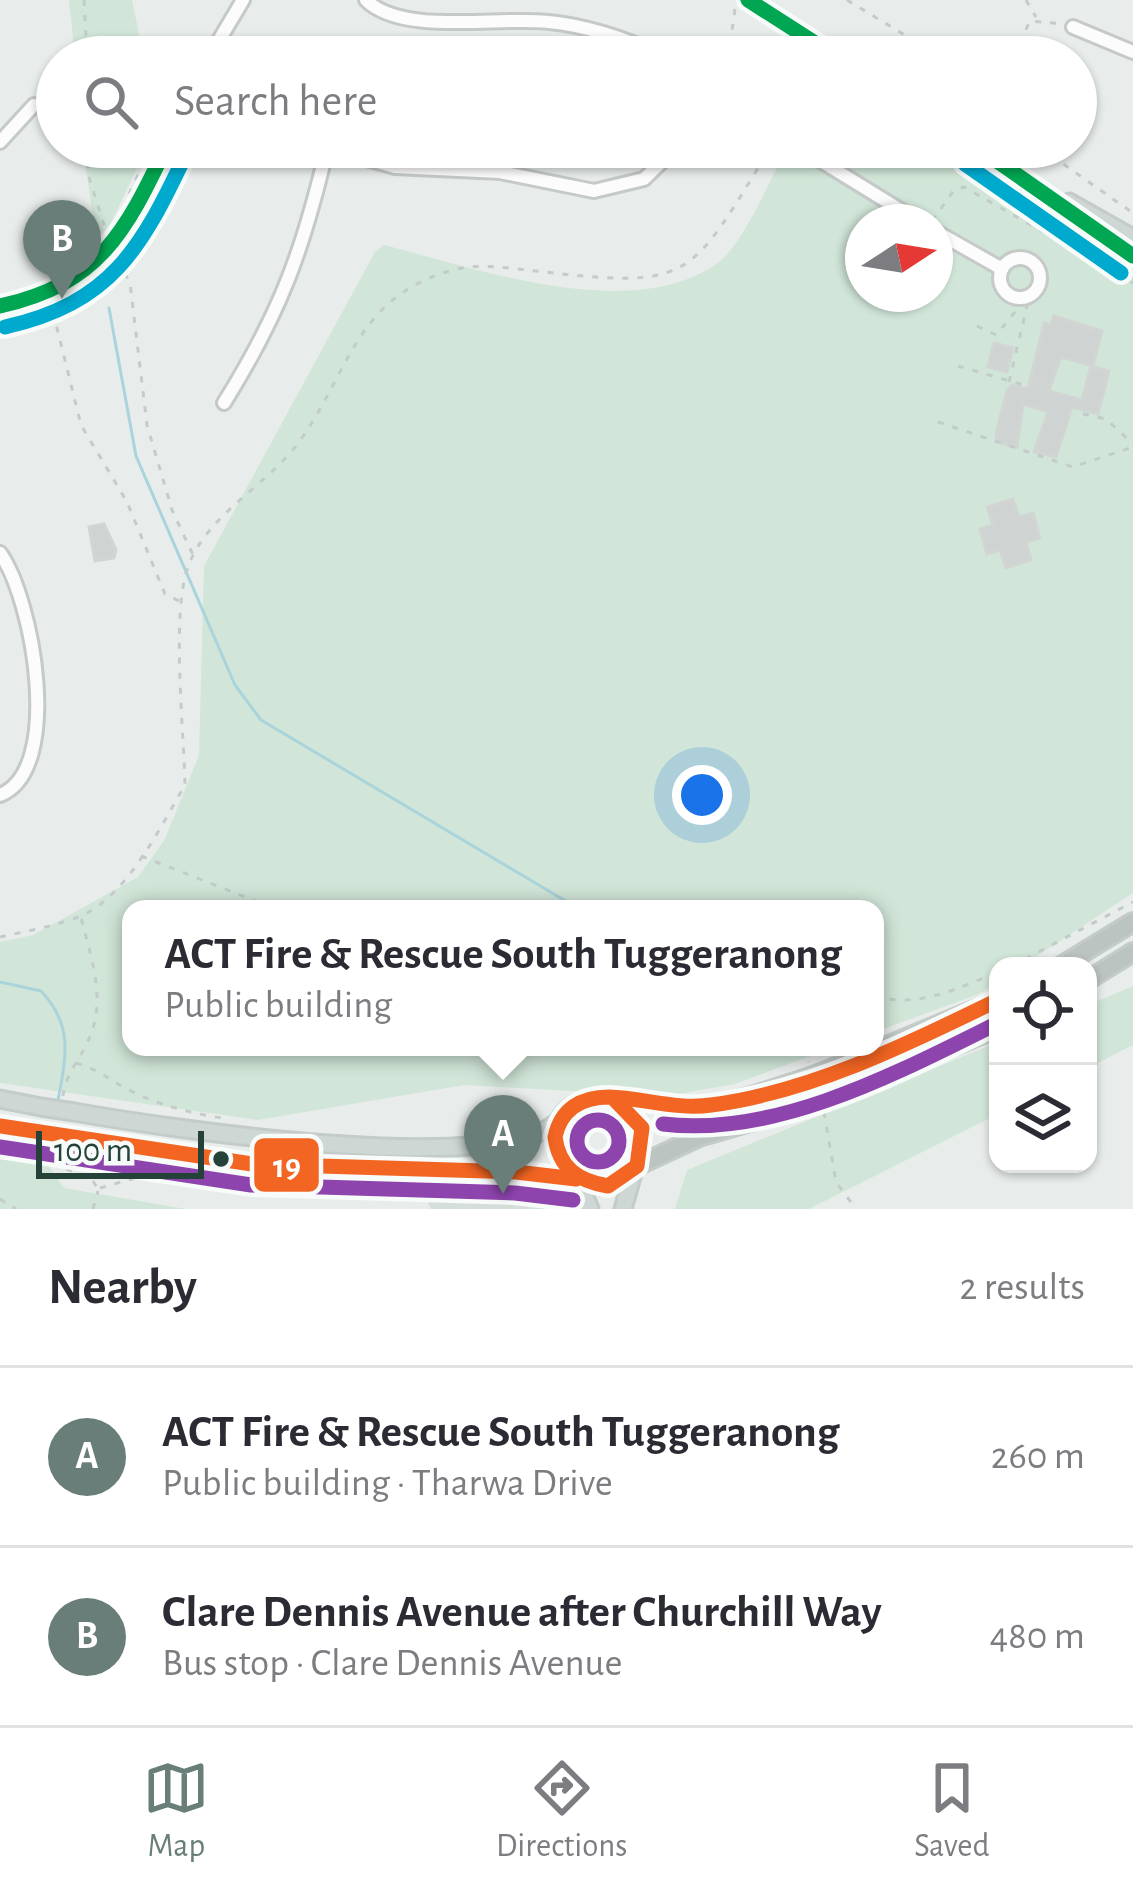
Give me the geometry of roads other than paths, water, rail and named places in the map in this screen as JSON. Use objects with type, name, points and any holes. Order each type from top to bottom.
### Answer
[{"type":"highway","points":[[1075,957],[1133,922]]},
{"type":"highway","points":[[1097,974],[1133,952]]},
{"type":"highway","points":[[884,1045],[989,1004]]},
{"type":"highway","points":[[855,1056],[710,1105],[588,1099],[565,1114],[555,1142],[558,1156],[577,1180],[608,1186],[699,1136],[820,1103],[989,1032]]},
{"type":"highway","points":[[615,1100],[642,1128],[635,1168]]},
{"type":"main road","points":[[748,1],[804,36]]},
{"type":"main road","points":[[1010,168],[1133,238]]},
{"type":"main road","points":[[1045,190],[1133,256]]},
{"type":"main road","points":[[0,1100],[227,1136],[382,1145],[518,1141],[551,1129],[565,1114]]},
{"type":"main road","points":[[0,1126],[264,1166],[412,1172],[495,1168],[577,1180],[590,1209]]},
{"type":"main road","points":[[623,1209],[635,1168]]},
{"type":"street","points":[[222,36],[243,0]]},
{"type":"street","points":[[366,0],[386,14],[412,20],[555,22],[610,36]]},
{"type":"street","points":[[1073,27],[1095,36]]},
{"type":"street","points":[[1097,37],[1133,52]]},
{"type":"street","points":[[0,142],[36,109]]},
{"type":"street","points":[[0,306],[62,289],[112,239],[154,168]]},
{"type":"street","points":[[224,404],[280,308],[297,266],[321,168]]},
{"type":"street","points":[[430,168],[500,172],[594,191],[644,179],[655,168]]},
{"type":"street","points":[[832,168],[891,204]]},
{"type":"street","points":[[953,241],[1000,264],[1013,259],[1033,262],[1040,274],[1039,292],[1010,296],[1001,286],[1000,264]]},
{"type":"street","points":[[0,553],[26,604],[34,656],[31,766],[22,782],[0,795]]},
{"type":"waterway","points":[[109,308],[136,456],[235,685],[261,720],[564,900]]},
{"type":"waterway","points":[[0,982],[41,991],[59,1017],[65,1056],[58,1100]]},
{"type":"waterway","points":[[48,1155],[51,1139]]},
{"type":"place","name":"Clare Dennis Avenue after Churchill Way","points":[[62,299]]},
{"type":"place","name":"ACT Fire & Rescue South Tuggeranong","points":[[503,1194]]}]
